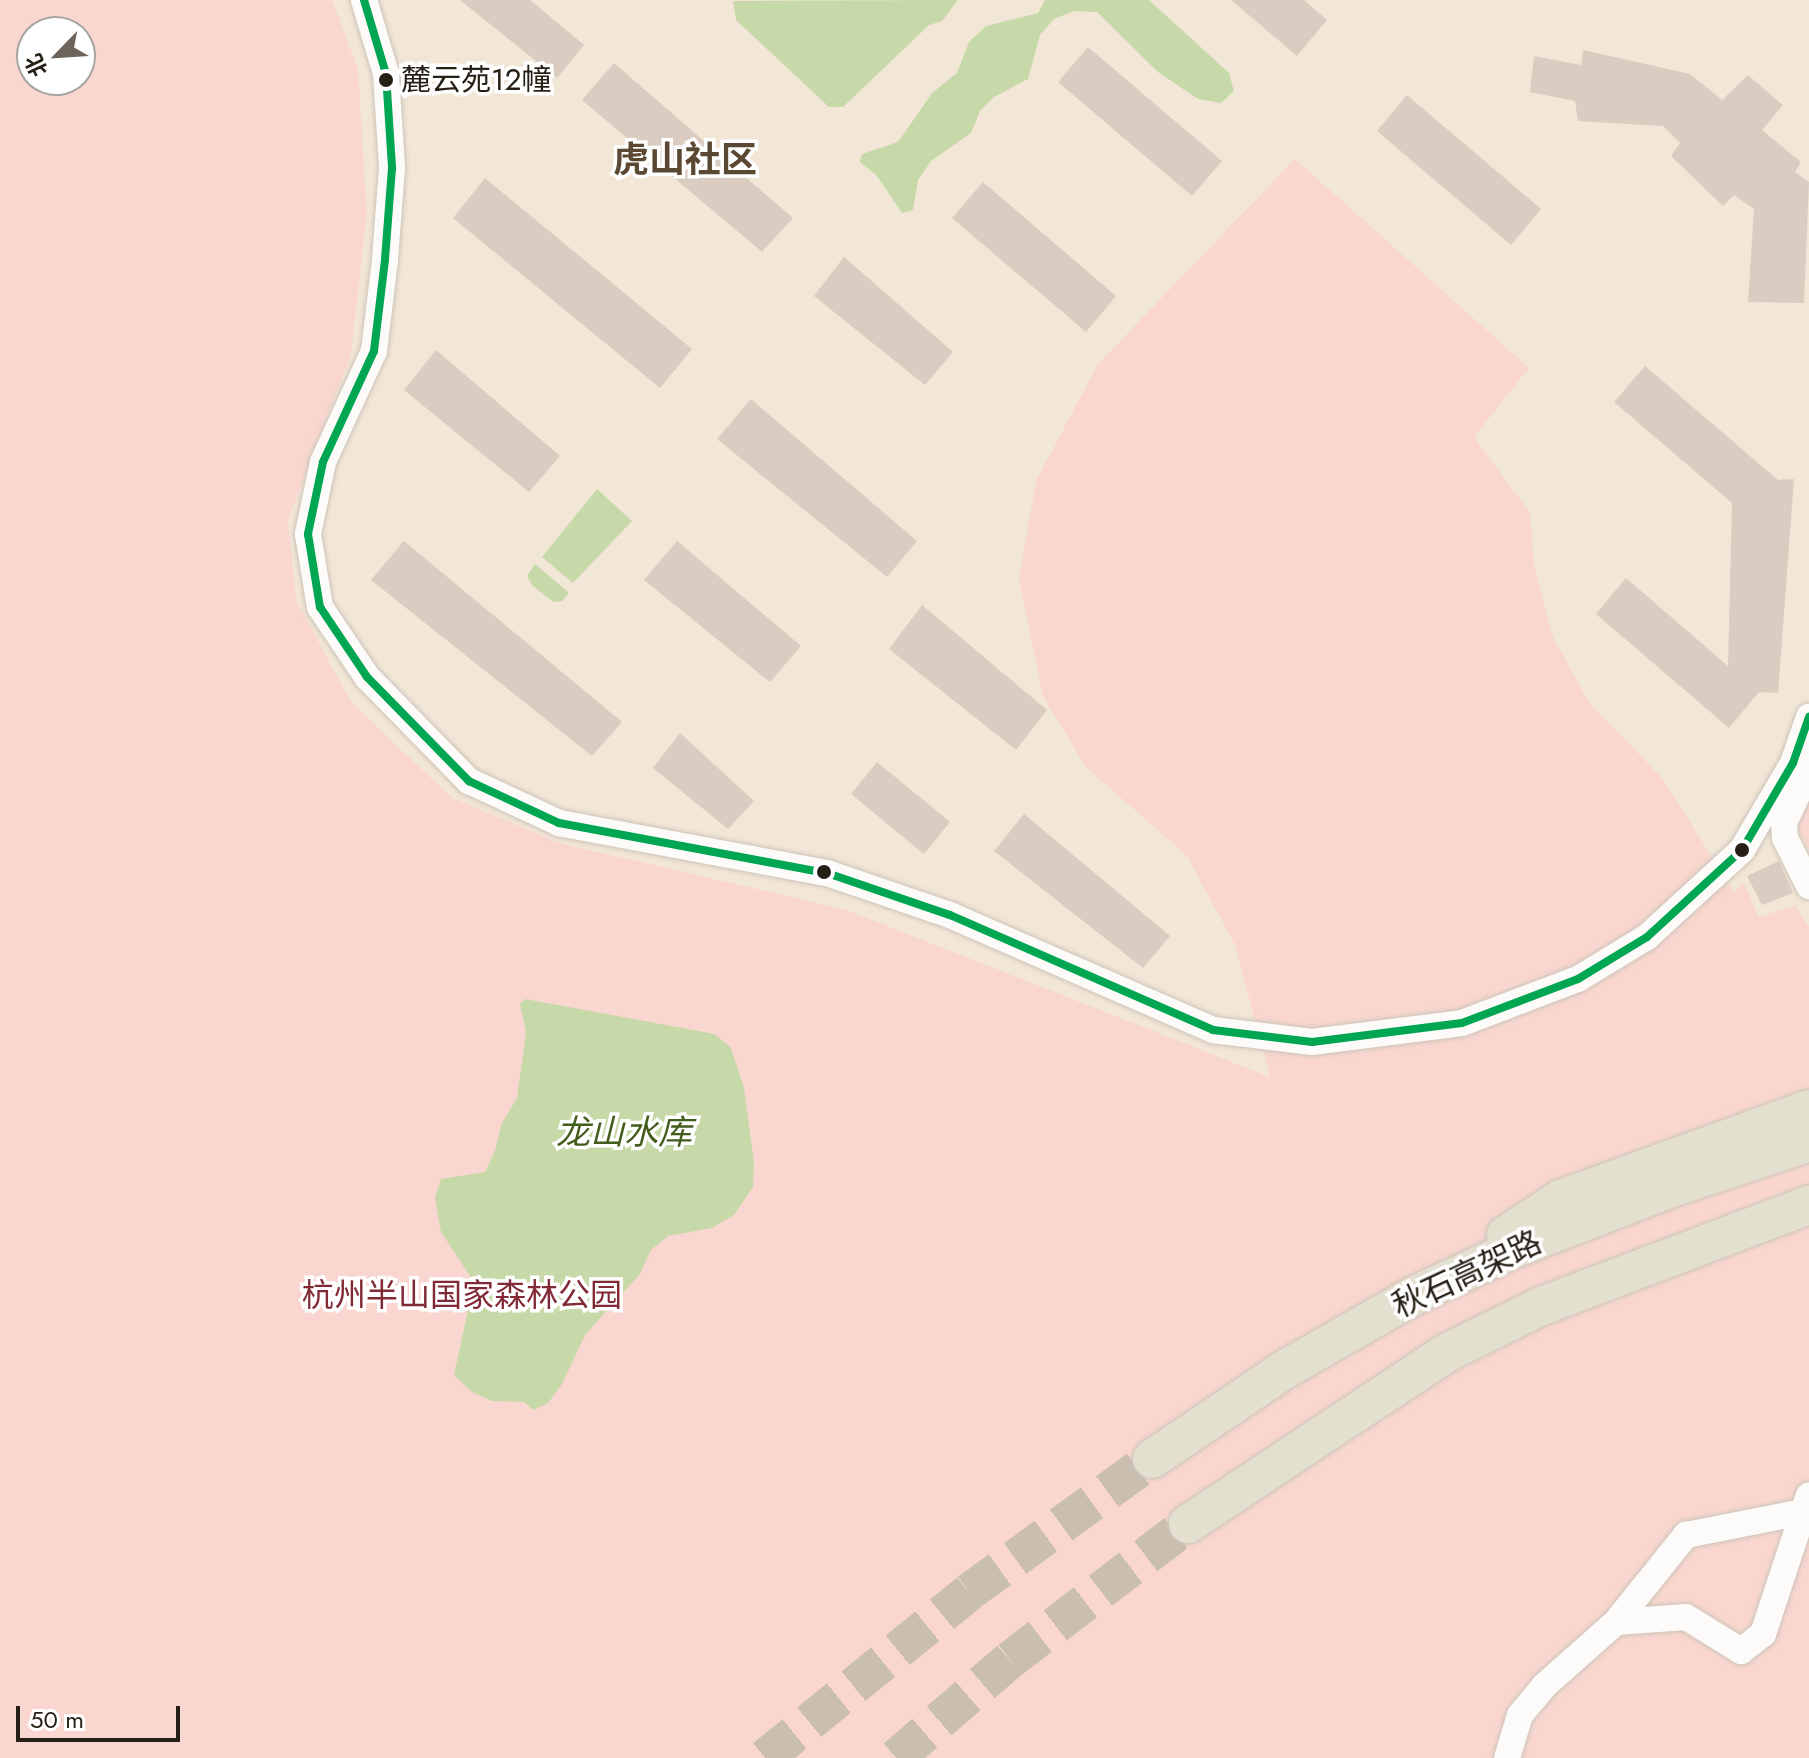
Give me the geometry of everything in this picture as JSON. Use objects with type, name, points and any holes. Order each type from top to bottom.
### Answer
[{"type":"highway","points":[[1413,1296],[1561,1199],[1809,1109]]},
{"type":"highway","name":"秋石高架路","points":[[1152,1459],[1284,1370],[1413,1296],[1516,1248],[1674,1187],[1809,1142]]},
{"type":"highway","name":"秋石高架路","points":[[1188,1524],[1446,1353],[1539,1307],[1809,1205]]},
{"type":"highway","points":[[1539,1307],[1704,1268],[1809,1229]]},
{"type":"street","points":[[364,0],[386,74],[392,168],[385,260],[374,351],[323,462],[308,534],[320,607],[367,677],[469,781],[559,823],[827,873],[950,915],[1213,1030],[1312,1042],[1462,1023],[1578,979],[1647,937],[1742,850],[1793,763],[1809,717]]},
{"type":"street","points":[[1809,770],[1784,823],[1785,838],[1809,886]]},
{"type":"street","points":[[1616,1622],[1686,1617],[1741,1651],[1763,1634],[1806,1504]]},
{"type":"street","points":[[1507,1758],[1520,1715],[1544,1686],[1616,1622],[1686,1535],[1806,1504]]},
{"type":"green space","name":"杭州半山国家森林公园","points":[[0,0],[332,0],[358,69],[367,214],[351,354],[288,520],[296,600],[351,702],[451,797],[559,843],[844,909],[1270,1077],[1235,945],[1187,856],[1086,767],[1043,696],[1019,579],[1036,481],[1098,364],[1295,159],[1529,368],[1474,437],[1530,513],[1534,566],[1553,637],[1589,702],[1662,778],[1734,892],[1744,883],[1759,917],[1795,905],[1809,927],[1809,1758],[0,1758]]},
{"type":"green space","points":[[1809,797],[1809,849],[1796,824]]},
{"type":"water","points":[[958,0],[942,21],[929,25],[843,107],[829,107],[736,20],[733,1]]},
{"type":"water","points":[[1045,0],[1149,0],[1229,73],[1234,91],[1221,103],[1198,99],[1158,72],[1097,12],[1074,11],[1054,19],[1040,35],[1028,79],[994,97],[980,111],[971,133],[931,161],[918,180],[913,210],[902,213],[877,176],[860,162],[862,154],[898,142],[933,92],[957,73],[969,42],[986,26],[1038,13]]},
{"type":"water","points":[[597,489],[632,521],[573,583],[542,557]]},
{"type":"water","points":[[535,564],[569,593],[562,601],[553,602],[532,585],[527,576]]},
{"type":"water","name":"龙山水库","points":[[525,999],[715,1034],[731,1048],[744,1088],[754,1162],[753,1187],[734,1215],[712,1228],[668,1236],[651,1250],[640,1274],[585,1335],[562,1384],[548,1403],[533,1410],[524,1402],[492,1401],[472,1392],[454,1375],[474,1282],[441,1232],[435,1197],[441,1179],[485,1172],[495,1151],[501,1125],[517,1098],[526,1033],[520,1004]]},
{"type":"building","points":[[460,0],[530,0],[584,45],[557,78]]},
{"type":"building","points":[[1231,0],[1304,0],[1327,20],[1297,56]]},
{"type":"building","points":[[1088,47],[1222,161],[1192,196],[1058,82]]},
{"type":"building","points":[[1583,50],[1690,74],[1722,100],[1748,75],[1783,105],[1762,130],[1801,162],[1795,172],[1809,182],[1804,303],[1748,302],[1754,209],[1734,195],[1723,206],[1671,156],[1680,143],[1663,126],[1578,121],[1575,101],[1530,92],[1534,56],[1581,65]]},
{"type":"building","points":[[614,63],[793,218],[762,252],[582,100]]},
{"type":"building","points":[[1407,95],[1541,209],[1511,245],[1377,131]]},
{"type":"building","points":[[485,178],[692,349],[660,388],[453,218]]},
{"type":"building","points":[[983,182],[1116,296],[1086,332],[952,218]]},
{"type":"building","points":[[844,257],[953,352],[925,385],[814,296]]},
{"type":"building","points":[[436,350],[560,456],[529,492],[404,390]]},
{"type":"building","points":[[1645,366],[1778,480],[1794,479],[1778,693],[1759,692],[1729,728],[1596,614],[1626,578],[1728,666],[1732,503],[1614,402]]},
{"type":"building","points":[[751,399],[917,541],[887,577],[717,439]]},
{"type":"building","points":[[404,541],[622,722],[592,756],[371,580]]},
{"type":"building","points":[[677,541],[801,646],[770,682],[644,580]]},
{"type":"building","points":[[922,605],[1047,710],[1016,750],[889,649]]},
{"type":"building","points":[[680,733],[754,801],[728,829],[653,768]]},
{"type":"building","points":[[877,762],[950,822],[924,854],[851,794]]},
{"type":"building","points":[[1024,814],[1170,936],[1143,968],[994,851]]},
{"type":"building","points":[[1779,861],[1793,893],[1762,905],[1747,876]]},
{"type":"tunnel","points":[[765,1758],[969,1592],[1152,1459]]},
{"type":"tunnel","points":[[896,1758],[1010,1660],[1188,1524]]},
{"type":"transit line","points":[[364,0],[386,74],[392,168],[385,260],[374,351],[323,462],[308,534],[320,607],[367,677],[469,781],[559,823],[827,873],[950,915],[1213,1030],[1312,1042],[1462,1023],[1578,979],[1647,937],[1742,850],[1793,763],[1809,717]]},
{"type":"place","name":"麓云苑12幢","points":[[386,80]]},
{"type":"district","name":"虎山社区","points":[[685,160]]}]
